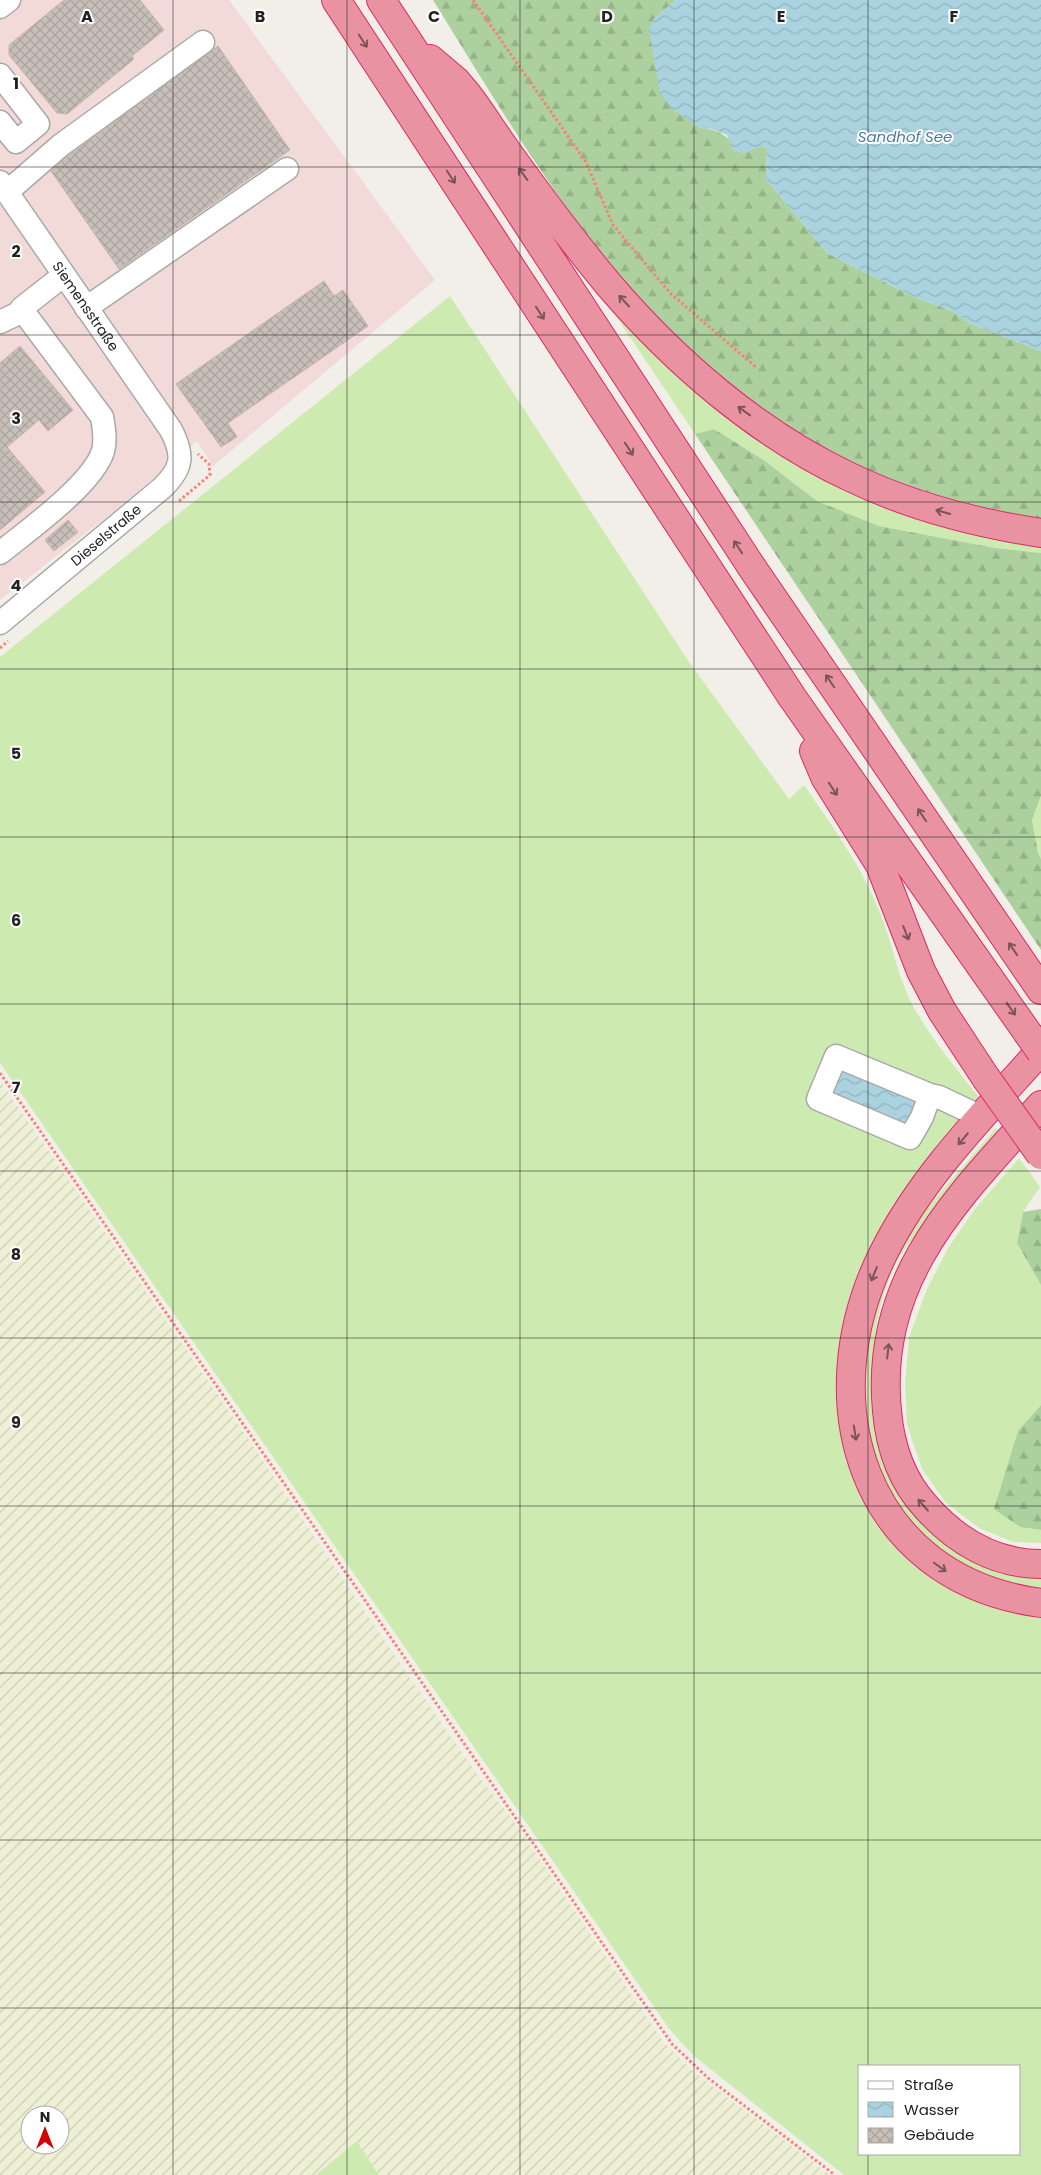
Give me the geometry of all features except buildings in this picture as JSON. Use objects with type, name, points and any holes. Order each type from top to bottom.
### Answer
[{"type":"highway","points":[[336,0],[792,697],[1036,1044],[981,1117],[918,1195],[900,1222],[872,1277],[856,1332],[851,1384],[852,1412],[863,1466],[874,1493],[888,1517],[907,1540],[927,1558],[949,1573],[976,1586],[1002,1595],[1041,1603]]},
{"type":"highway","points":[[381,0],[753,569],[1041,990]]},
{"type":"highway","points":[[408,43],[437,64],[467,94],[527,180],[610,286],[667,347],[722,394],[783,440],[850,477],[919,505],[990,525],[1041,533]]},
{"type":"highway","points":[[792,697],[825,777],[880,865],[925,979],[942,1011],[986,1078],[1041,1155]]},
{"type":"highway","points":[[1041,1105],[959,1198],[921,1250],[898,1302],[885,1378],[888,1427],[894,1450],[904,1476],[919,1500],[938,1521],[959,1538],[980,1550],[1006,1560],[1041,1564]]},
{"type":"street","points":[[0,7],[9,0]]},
{"type":"street","points":[[3,187],[203,42]]},
{"type":"street","points":[[0,75],[38,124],[16,142],[0,122]]},
{"type":"street","points":[[86,308],[287,169]]},
{"type":"street","name":"Siemensstraße","points":[[3,187],[171,430]]},
{"type":"street","points":[[0,553],[57,508],[99,461],[104,450],[105,430],[102,417],[22,308],[64,275]]},
{"type":"street","points":[[0,322],[23,311]]},
{"type":"street","name":"Dieselstraße","points":[[0,623],[172,479],[178,468],[180,457],[178,444],[171,430]]},
{"type":"street","points":[[930,1095],[922,1117],[910,1138],[818,1099],[836,1056],[939,1097],[981,1117]]},
{"type":"path","points":[[473,0],[586,162],[613,226],[670,293],[757,368]]},
{"type":"path","points":[[0,1073],[668,2040],[708,2078],[835,2175]]},
{"type":"shaded area","points":[[0,0],[229,0],[435,280],[213,466],[197,441],[118,508],[0,600]]},
{"type":"green space","points":[[433,0],[676,0],[653,20],[700,128],[719,132],[742,153],[761,146],[767,148],[766,179],[827,253],[912,296],[952,311],[969,323],[1041,351],[1041,519],[947,499],[879,475],[814,443],[773,417],[734,388],[662,322],[629,287],[598,249],[569,211],[516,133]]},
{"type":"green space","points":[[601,294],[656,354],[700,397],[745,432],[777,453],[845,490],[916,519],[952,530],[1001,541],[1041,546],[1041,553],[995,548],[879,526],[817,501],[765,461],[714,429],[695,434]]},
{"type":"green space","points":[[450,296],[689,662],[789,799],[804,785],[824,814],[854,860],[871,892],[883,920],[902,980],[919,1017],[935,1041],[981,1100],[925,1161],[875,1238],[855,1285],[846,1328],[842,1432],[851,1471],[876,1525],[913,1563],[960,1594],[1012,1612],[1041,1617],[1041,2175],[844,2175],[694,2056],[670,2030],[0,1063],[0,657]]},
{"type":"green space","points":[[714,429],[765,461],[817,501],[879,526],[995,548],[1041,553],[1041,796],[1032,820],[1038,853],[1041,859],[1041,950],[695,434]]},
{"type":"green space","points":[[1041,796],[1041,859],[1038,854],[1032,820]]},
{"type":"green space","points":[[0,1081],[251,1443],[404,1669],[477,1774],[513,1820],[665,2044],[693,2071],[830,2175],[379,2175],[357,2141],[316,2175],[0,2175]]},
{"type":"green space","points":[[996,1128],[1000,1133],[906,1247],[894,1268],[881,1305],[874,1344],[871,1383],[873,1421],[878,1446],[891,1479],[902,1498],[932,1533],[969,1560],[989,1569],[1022,1577],[1041,1578],[1041,1593],[1005,1586],[933,1550],[885,1493],[863,1421],[864,1343],[902,1237]]},
{"type":"green space","points":[[1019,1158],[1040,1187],[1023,1212],[1017,1243],[1041,1285],[1041,1405],[1018,1432],[1020,1527],[1041,1530],[1041,1543],[1013,1542],[979,1528],[945,1502],[922,1469],[907,1425],[905,1383],[909,1337],[927,1289],[948,1248],[974,1210]]},
{"type":"green space","points":[[1041,1209],[1041,1285],[1017,1243],[1023,1212]]},
{"type":"green space","points":[[1041,1405],[1041,1530],[1020,1527],[994,1509],[1018,1431]]},
{"type":"green space","points":[[357,2141],[379,2175],[316,2175]]},
{"type":"water","name":"Sandhof See","points":[[676,0],[1041,0],[1041,351],[969,323],[952,311],[912,296],[827,253],[766,179],[767,148],[761,146],[742,153],[733,150],[727,135],[712,129],[700,128],[672,109],[660,93],[649,30],[653,20]]},
{"type":"water","points":[[837,1064],[920,1099],[907,1131],[823,1096]]}]
